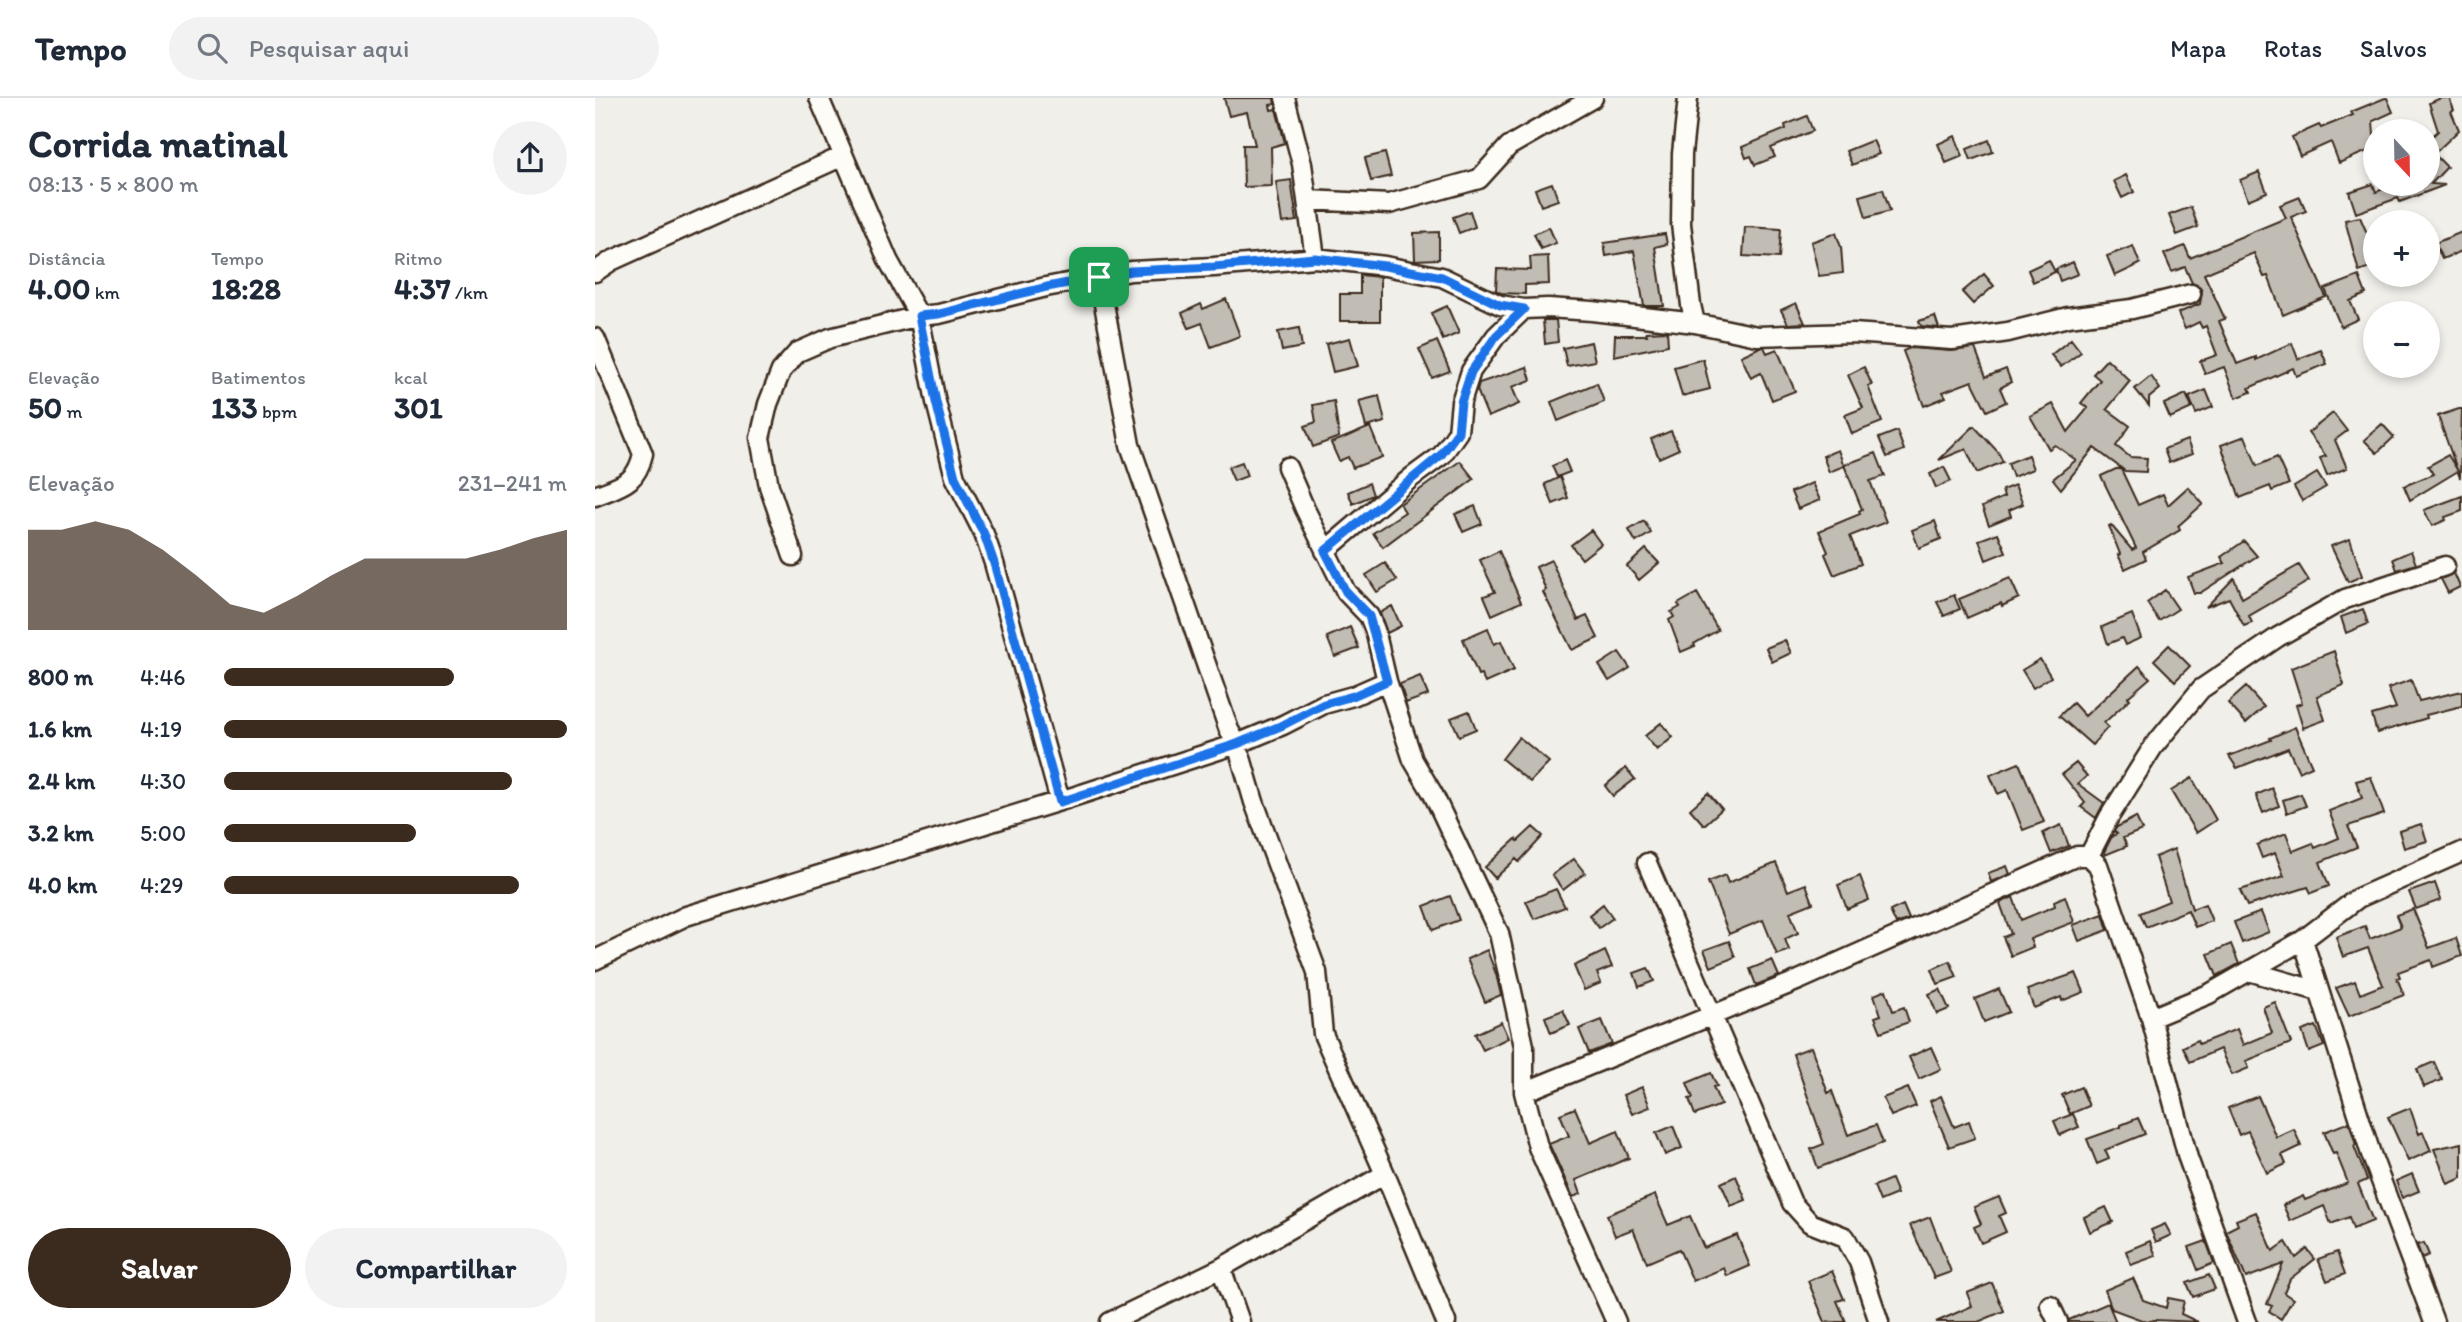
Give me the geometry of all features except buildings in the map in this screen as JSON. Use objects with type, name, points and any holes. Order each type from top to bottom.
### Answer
[{"type":"street","points":[[819,98],[888,260],[919,316],[936,402],[955,477],[991,553],[1060,802]]},
{"type":"street","points":[[1285,98],[1302,164],[1315,258]]},
{"type":"street","points":[[1307,200],[1389,204],[1479,179],[1509,146],[1593,98]]},
{"type":"street","points":[[1687,98],[1682,154],[1681,224],[1691,305],[1696,323]]},
{"type":"street","points":[[595,272],[611,261],[843,156]]},
{"type":"street","points":[[793,556],[769,486],[760,438],[768,404],[781,371],[798,352],[830,338],[919,316],[939,314],[1047,287],[1131,271],[1315,258],[1385,266],[1442,277],[1500,305],[1524,309],[1592,311],[1696,323],[1757,337],[1853,333],[1952,340],[2008,332],[2068,317],[2132,309],[2192,294]]},
{"type":"street","points":[[1099,277],[1130,445],[1195,636],[1229,730],[1237,744],[1254,803],[1317,972],[1323,1034],[1446,1322]]},
{"type":"street","points":[[1325,551],[1441,455],[1458,432],[1461,402],[1471,372],[1496,336],[1524,309]]},
{"type":"street","points":[[595,338],[643,454],[639,470],[629,482],[595,496]]},
{"type":"street","points":[[1287,467],[1346,592],[1369,616],[1413,760],[1433,794],[1499,933],[1524,1046],[1524,1092],[1538,1147],[1616,1322]]},
{"type":"street","points":[[2089,856],[2109,817],[2153,747],[2201,689],[2278,637],[2344,599],[2445,566]]},
{"type":"street","points":[[595,960],[686,916],[1060,802],[1237,744],[1324,704],[1353,696],[1387,681]]},
{"type":"street","points":[[2151,1018],[2209,994],[2303,940],[2358,898],[2462,852]]},
{"type":"street","points":[[1524,1092],[1799,981],[2077,856],[2089,856],[2098,865],[2151,1018],[2188,1158],[2247,1322]]},
{"type":"street","points":[[1647,863],[1792,1203],[1810,1223],[1845,1237],[1859,1262],[1879,1322]]},
{"type":"street","points":[[2303,940],[2371,1154],[2434,1322]]},
{"type":"street","points":[[2249,971],[2318,991]]},
{"type":"street","points":[[1111,1322],[1221,1268],[1385,1174]]},
{"type":"street","points":[[1221,1268],[1240,1322]]},
{"type":"route","points":[[1315,258],[1385,266],[1442,277],[1500,305],[1524,309],[1496,336],[1471,372],[1461,402],[1458,432],[1441,455],[1325,551],[1346,592],[1369,616],[1387,681],[1353,696],[1324,704],[1237,744],[1060,802],[994,563],[984,534],[955,477],[936,402],[919,316],[939,314],[1099,277],[1131,271],[1315,258]]}]
